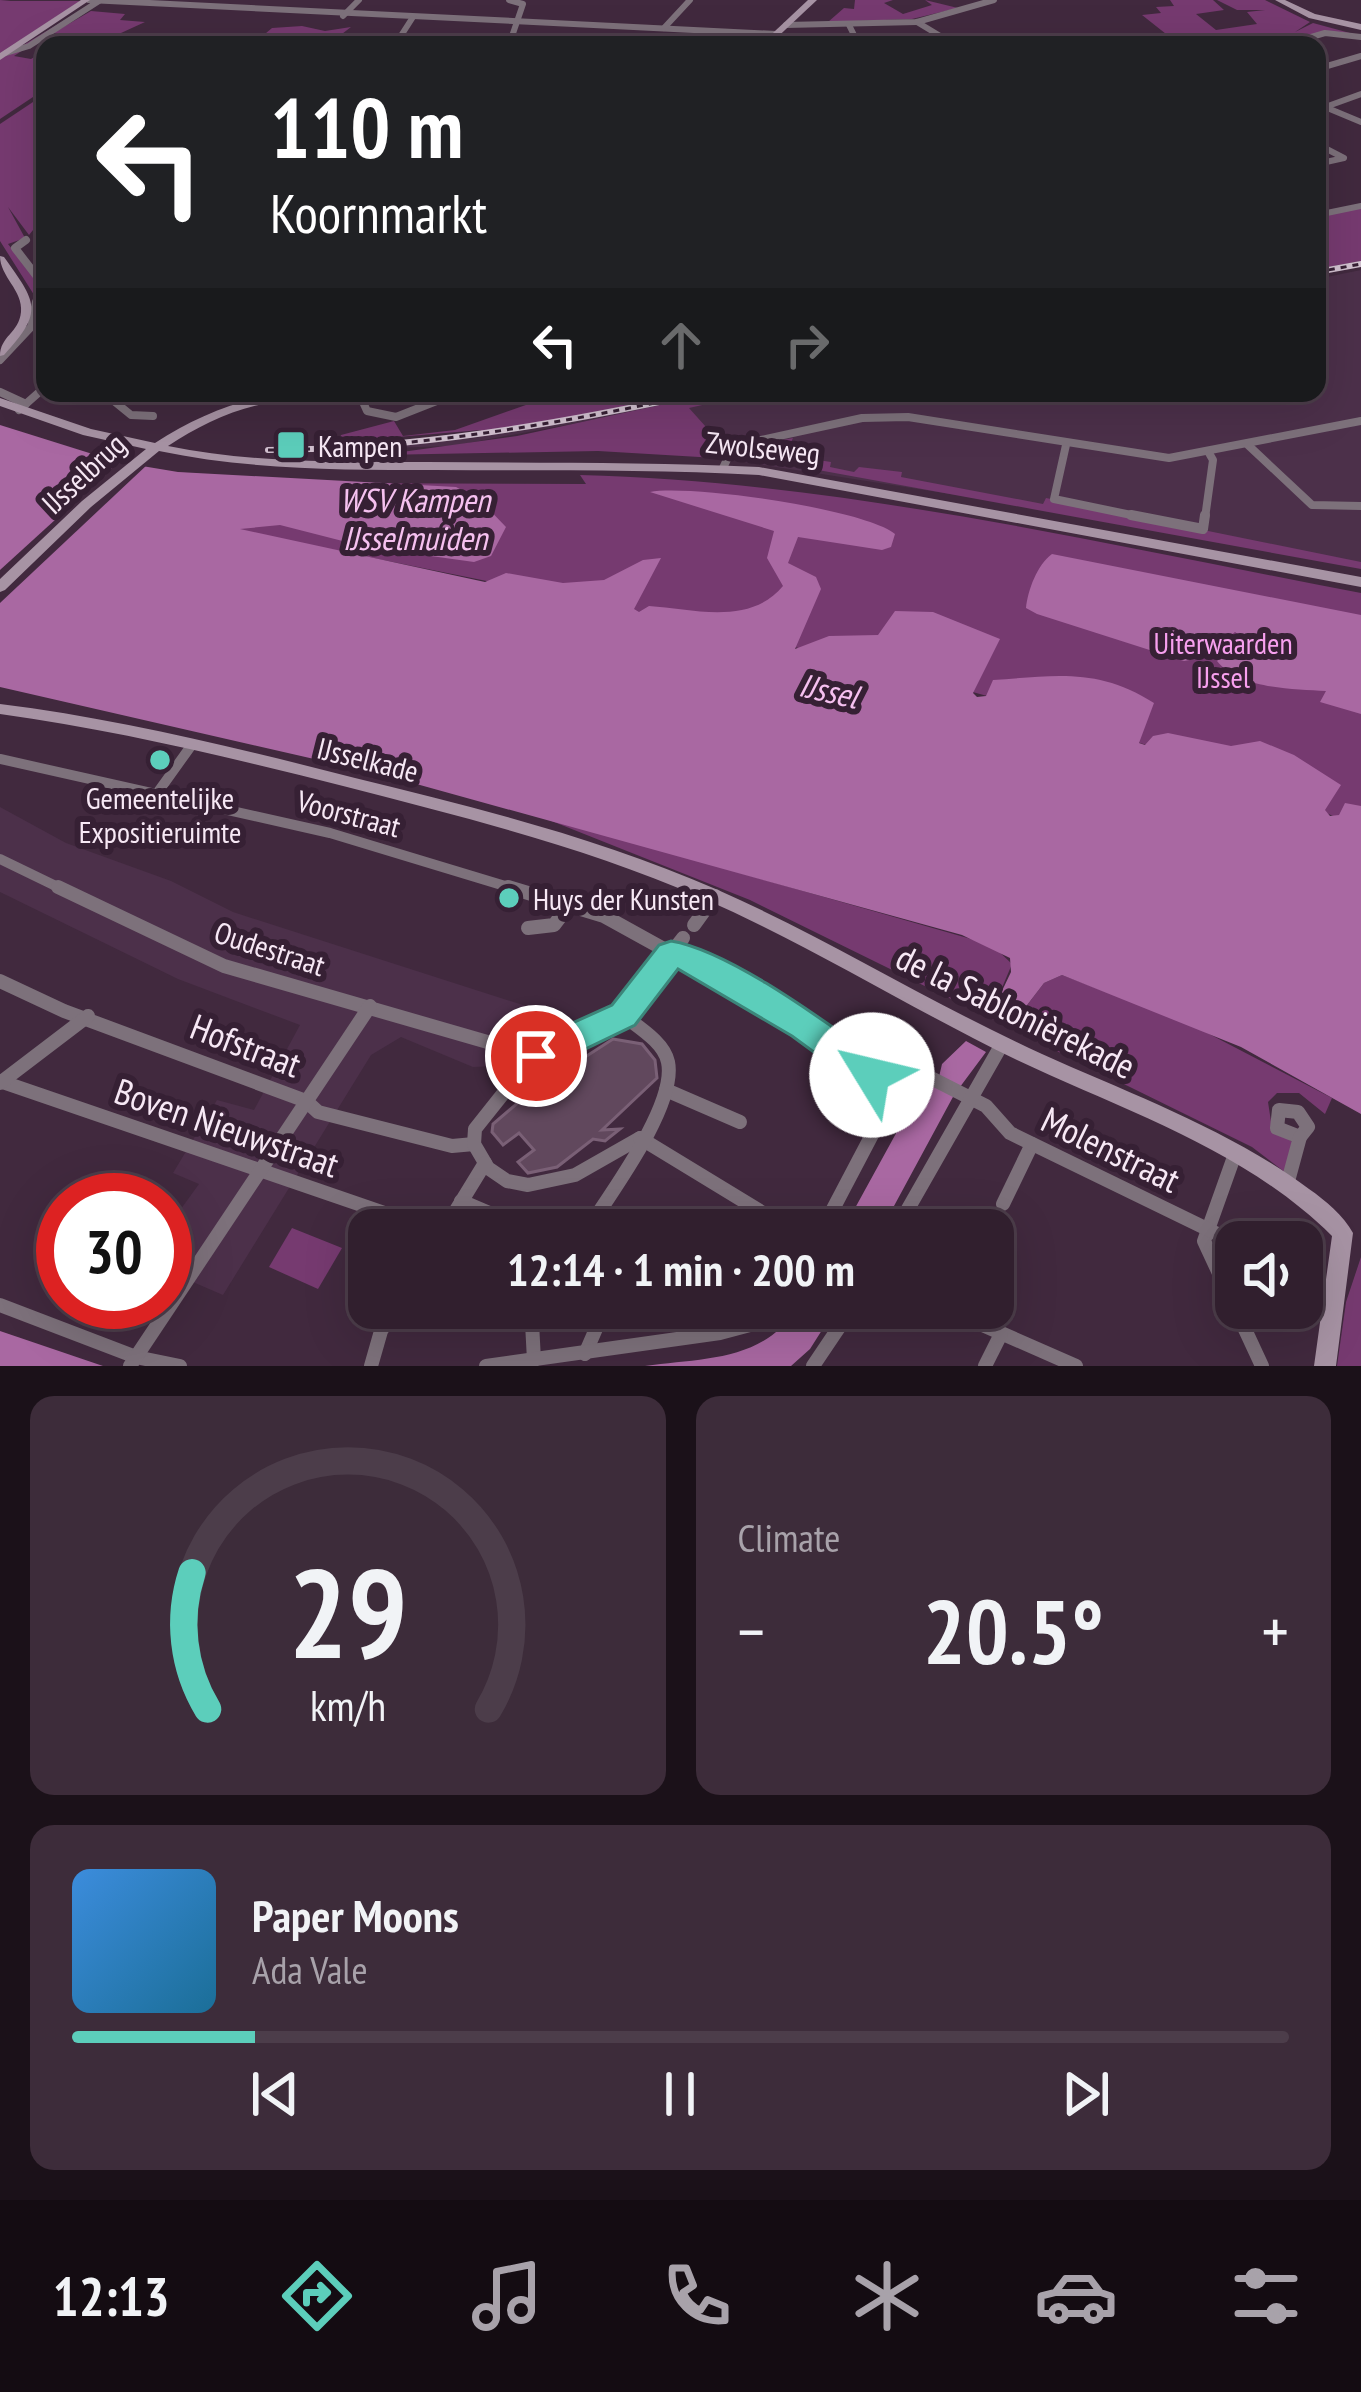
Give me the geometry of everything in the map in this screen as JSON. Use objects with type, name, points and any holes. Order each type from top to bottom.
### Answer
[{"type":"street","points":[[3,55],[88,0],[343,16],[754,28],[776,34],[813,0]]},
{"type":"street","points":[[343,16],[359,0]]},
{"type":"street","points":[[509,0],[523,4],[513,36]]},
{"type":"street","points":[[664,28],[690,0]]},
{"type":"street","points":[[786,25],[917,22],[994,0]]},
{"type":"street","points":[[1279,0],[1312,16],[1361,28]]},
{"type":"street","points":[[45,36],[99,1]]},
{"type":"street","points":[[401,36],[413,17]]},
{"type":"street","points":[[917,22],[941,36]]},
{"type":"street","points":[[849,25],[855,36]]},
{"type":"street","points":[[1315,36],[1361,37]]},
{"type":"street","points":[[3,55],[36,42]]},
{"type":"street","points":[[1326,66],[1361,56]]},
{"type":"street","points":[[1326,106],[1361,94]]},
{"type":"street","points":[[1326,110],[1361,122]]},
{"type":"street","points":[[1326,148],[1348,160],[1326,163]]},
{"type":"street","points":[[1326,213],[1361,206]]},
{"type":"street","points":[[26,240],[13,245],[36,275]]},
{"type":"street","points":[[0,352],[17,334],[33,303],[3,264]]},
{"type":"street","points":[[0,392],[22,407],[36,395]]},
{"type":"street","points":[[115,402],[131,415],[153,416]]},
{"type":"street","name":"IJsselbrug","points":[[0,587],[150,448],[197,421],[239,408],[294,402]]},
{"type":"street","points":[[363,402],[369,412],[394,417],[433,402]]},
{"type":"street","name":"Zwolseweg","points":[[0,403],[150,448],[251,461],[723,469],[828,482],[1361,582]]},
{"type":"street","points":[[723,469],[733,449],[747,443],[862,418],[930,419],[1150,457],[1209,453],[1361,421]]},
{"type":"street","points":[[1066,445],[1054,499],[1203,530],[1213,460],[1209,453]]},
{"type":"street","points":[[1248,445],[1312,505],[1361,506]]},
{"type":"street","name":"IJsselkade","points":[[0,709],[191,746],[446,806],[571,843],[715,896]]},
{"type":"street","points":[[158,792],[191,746]]},
{"type":"street","name":"Voorstraat","points":[[0,759],[373,844],[570,904],[661,943],[671,954],[685,956],[803,1025],[895,1091]]},
{"type":"street","name":"Oudestraat","points":[[0,859],[224,966],[536,1056]]},
{"type":"street","points":[[694,925],[715,896]]},
{"type":"street","name":"de la Sablonièrekade","points":[[715,896],[1002,1044],[1235,1154],[1352,1231]]},
{"type":"street","points":[[529,928],[546,931],[558,925],[570,904]]},
{"type":"street","points":[[640,1138],[544,1187],[513,1184],[484,1162],[474,1144],[475,1129],[536,1056],[623,1015],[683,938]]},
{"type":"street","name":"Hofstraat","points":[[0,981],[64,1011],[88,1016],[306,1101],[308,1107],[337,1118],[452,1146],[474,1144]]},
{"type":"street","points":[[133,1361],[370,1006]]},
{"type":"street","points":[[601,1209],[666,1090],[665,1055],[623,1015]]},
{"type":"street","points":[[1,1082],[88,1016]]},
{"type":"street","points":[[907,1209],[964,1095],[1002,1044]]},
{"type":"street","name":"Molenstraat","points":[[895,1091],[929,1077],[964,1095],[1032,1144],[1215,1232]]},
{"type":"street","name":"Boven Nieuwstraat","points":[[1,1082],[374,1209]]},
{"type":"street","points":[[666,1090],[740,1122]]},
{"type":"street","points":[[833,1209],[895,1091]]},
{"type":"street","points":[[640,1138],[757,1209]]},
{"type":"street","points":[[1288,1185],[1300,1138]]},
{"type":"street","points":[[1004,1204],[1032,1144]]},
{"type":"street","points":[[1235,1154],[1204,1241],[1262,1366]]},
{"type":"street","points":[[456,1209],[484,1162]]},
{"type":"street","points":[[461,1201],[480,1209]]},
{"type":"street","points":[[1324,1366],[1352,1231]]},
{"type":"street","points":[[1323,1286],[1336,1292]]},
{"type":"street","points":[[0,1305],[133,1361],[180,1366]]},
{"type":"street","points":[[371,1366],[382,1329]]},
{"type":"street","points":[[532,1329],[534,1360]]},
{"type":"street","points":[[585,1354],[596,1329]]},
{"type":"street","points":[[486,1366],[736,1329]]},
{"type":"street","points":[[813,1366],[838,1329]]},
{"type":"street","points":[[990,1329],[1076,1366]]},
{"type":"street","points":[[985,1366],[1001,1334]]},
{"type":"shaded area","points":[[1361,270],[1361,565],[1150,525],[693,454],[631,413],[452,446],[262,452],[475,438],[633,402],[1326,402],[1326,277]]},
{"type":"shaded area","points":[[0,807],[66,843],[171,881],[233,912],[529,1007],[542,1042],[519,1065],[473,1067],[401,1037],[371,1055],[223,1295],[192,1282],[192,1194],[199,1184],[192,1181],[192,1173],[173,1173],[217,1100],[254,1110],[300,1025],[178,979],[0,892]]},
{"type":"green space","points":[[0,0],[11,1],[80,1],[0,54]]},
{"type":"green space","points":[[855,0],[893,0],[884,3],[903,14],[932,5],[925,0],[958,8],[912,19],[828,22],[844,8],[854,9]]},
{"type":"green space","points":[[1170,0],[1213,0],[1224,10],[1196,14],[1216,30],[1257,24],[1247,12],[1265,10],[1237,10],[1217,0],[1265,0],[1310,22],[1295,32],[1313,23],[1361,36],[1169,36],[1142,15],[1161,13],[1156,7],[1174,6]]},
{"type":"green space","points":[[95,2],[44,36],[38,36]]},
{"type":"green space","points":[[91,11],[125,14],[120,20],[145,22],[121,33],[130,36],[53,33]]},
{"type":"green space","points":[[302,26],[325,31],[351,27],[339,36],[263,36],[272,28]]},
{"type":"green space","points":[[36,37],[14,56],[36,56],[36,95],[0,119],[0,59]]},
{"type":"green space","points":[[36,100],[36,226],[29,235],[8,207],[25,238],[8,244],[36,280],[36,298],[0,241],[0,124]]},
{"type":"green space","points":[[1361,207],[1361,261],[1326,267],[1326,214]]},
{"type":"green space","points":[[534,402],[646,402],[483,436],[481,430],[338,442],[341,435],[394,421],[403,436],[455,430]]},
{"type":"green space","points":[[674,402],[716,402],[689,408],[723,446],[716,458],[598,451],[380,455],[517,436]]},
{"type":"green space","points":[[793,438],[785,455],[831,462],[830,467],[902,472],[901,477],[1043,504],[1046,498],[1361,562],[1361,569],[741,456],[750,447]]},
{"type":"green space","name":"Uiterwaarden IJssel","points":[[173,472],[324,483],[586,484],[580,475],[679,480],[972,518],[1361,593],[1361,828],[1211,767],[1057,716],[901,673],[744,635],[109,501]]},
{"type":"green space","points":[[534,814],[992,945],[1012,964],[991,1014],[1012,1025],[1044,983],[1062,975],[1192,1025],[1332,1098],[1325,1114],[1299,1093],[1277,1093],[1268,1102],[1272,1128],[1294,1143],[1286,1173],[1252,1147],[750,900]]},
{"type":"green space","points":[[292,1228],[342,1248],[318,1289],[269,1267]]},
{"type":"green space","points":[[1361,1257],[1361,1366],[1337,1366],[1346,1302]]},
{"type":"water","points":[[0,425],[118,462],[178,472],[456,487],[479,499],[506,527],[491,556],[474,562],[366,547],[280,525],[240,529],[485,582],[506,573],[563,583],[604,580],[643,560],[661,558],[634,609],[639,612],[649,606],[738,611],[770,598],[783,586],[767,558],[774,531],[650,492],[701,492],[776,501],[850,516],[895,534],[891,547],[882,550],[798,537],[788,563],[816,577],[821,589],[795,649],[829,636],[878,635],[895,611],[933,612],[1000,639],[973,693],[977,697],[986,696],[993,680],[1075,676],[1114,684],[1154,703],[1139,743],[1145,745],[1153,736],[1168,733],[1231,746],[1260,741],[1294,755],[1341,785],[1325,810],[1330,816],[1339,815],[1345,803],[1361,806],[1361,1114],[1241,1047],[1062,975],[1044,983],[1011,1026],[991,1014],[1011,972],[1010,958],[962,935],[384,775],[0,687]]},
{"type":"water","points":[[1052,554],[1361,615],[1361,714],[1320,702],[1326,691],[1267,686],[1227,670],[1217,661],[1242,637],[1235,632],[1206,657],[1184,661],[1037,614],[1026,608],[1029,594],[1038,571]]},
{"type":"water","points":[[966,1041],[986,1052],[954,1095],[892,1209],[855,1209],[905,1117],[939,1077],[942,1064]]},
{"type":"water","points":[[779,1329],[823,1329],[791,1366],[645,1366],[730,1354]]},
{"type":"water","points":[[0,1331],[103,1366],[0,1366]]},
{"type":"pier","points":[[123,458],[148,464],[0,603],[0,570]]},
{"type":"building","points":[[613,1039],[642,1044],[655,1060],[657,1078],[602,1130],[620,1129],[605,1141],[593,1139],[557,1167],[528,1173],[518,1162],[534,1150],[519,1133],[503,1145],[492,1132],[493,1124],[539,1085],[541,1072],[549,1066],[555,1063],[554,1077]]},
{"type":"railway","points":[[1326,270],[1361,264]]},
{"type":"railway","points":[[268,450],[486,433],[658,402]]},
{"type":"place","name":"Kampen","points":[[291,445]]},
{"type":"place","name":"Gemeentelijke Expositieruimte","points":[[160,760]]},
{"type":"place","name":"Huys der Kunsten","points":[[509,898]]},
{"type":"route","points":[[536,1056],[623,1015],[671,954],[685,956],[803,1025],[872,1075]]},
{"type":"water label","name":"WSV Kampen IJsselmuiden","points":[[415,518]]},
{"type":"water label","name":"IJssel","points":[[829,690]]}]
